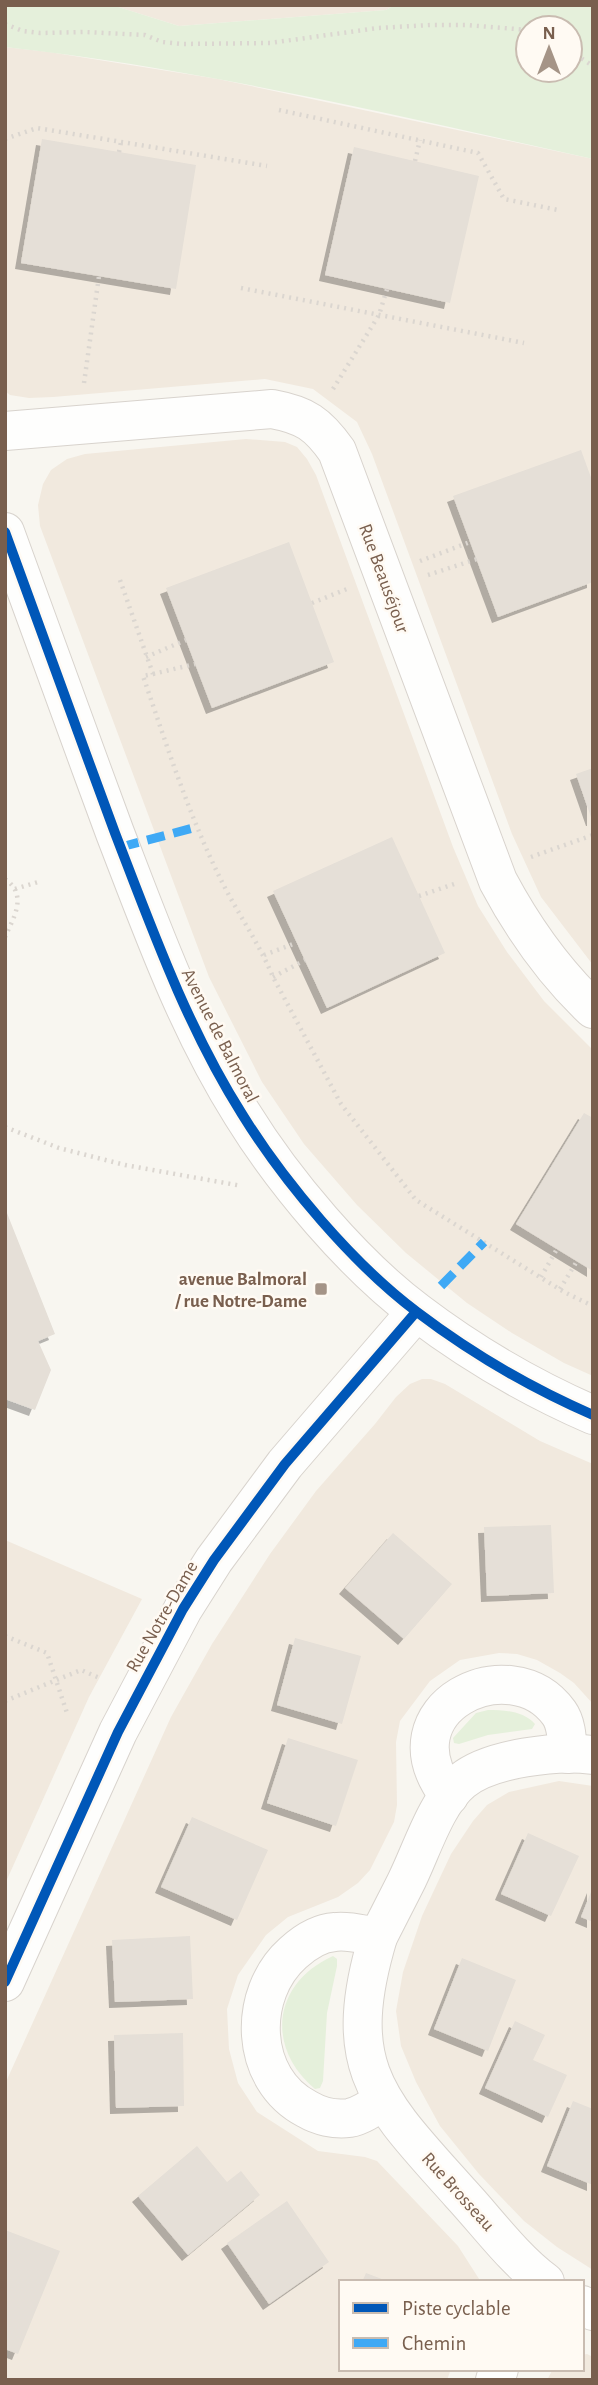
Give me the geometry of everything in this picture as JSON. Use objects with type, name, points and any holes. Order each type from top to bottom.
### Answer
[{"type":"street","name":"Rue Beauséjour","points":[[5,430],[272,409],[289,412],[321,429],[337,452],[498,881],[517,917],[568,983],[593,1009]]},
{"type":"street","name":"Avenue de Balmoral","points":[[5,532],[154,936],[216,1069],[250,1126],[295,1188],[346,1245],[416,1312],[502,1368],[540,1390],[593,1415]]},
{"type":"street","name":"Rue Notre-Dame","points":[[5,1982],[118,1732],[183,1609],[214,1560],[285,1464],[416,1312]]},
{"type":"street","name":"Rue Brosseau","points":[[449,1796],[433,1770],[430,1742],[440,1714],[453,1700],[466,1691],[482,1686],[500,1685],[534,1693],[559,1713],[580,1755],[529,1758],[478,1771],[462,1781],[449,1796],[378,1937],[366,1988],[362,2026],[367,2063],[382,2101],[407,2133],[541,2280]]},
{"type":"street","points":[[378,1937],[334,1931],[300,1946],[283,1962],[270,1980],[260,2025],[261,2045],[275,2079],[300,2106],[317,2114],[348,2118],[382,2101]]},
{"type":"path","points":[[5,24],[23,31],[40,33],[145,35],[162,42],[181,44],[270,43],[378,28],[430,25],[514,29]]},
{"type":"path","points":[[279,110],[478,153],[504,199],[558,211]]},
{"type":"path","points":[[5,139],[37,128],[267,166]]},
{"type":"path","points":[[415,161],[420,140]]},
{"type":"path","points":[[119,152],[121,142]]},
{"type":"path","points":[[77,425],[99,276]]},
{"type":"path","points":[[241,288],[524,343]]},
{"type":"path","points":[[312,423],[379,315],[387,289]]},
{"type":"path","points":[[386,582],[470,542]]},
{"type":"path","points":[[386,582],[477,559]]},
{"type":"path","points":[[120,580],[153,674]]},
{"type":"path","points":[[146,657],[186,640]]},
{"type":"path","points":[[195,664],[143,676],[197,827],[222,883],[264,955],[273,977],[341,1104],[416,1200],[560,1289],[593,1306]]},
{"type":"path","points":[[5,879],[18,895],[18,909],[5,937]]},
{"type":"path","points":[[15,889],[38,881]]},
{"type":"path","points":[[264,955],[296,943]]},
{"type":"path","points":[[273,977],[305,960]]},
{"type":"path","points":[[5,1128],[59,1148],[125,1165],[246,1187]]},
{"type":"path","points":[[541,1277],[557,1249]]},
{"type":"path","points":[[560,1289],[577,1261]]},
{"type":"path","points":[[5,1636],[47,1653],[66,1713]]},
{"type":"path","points":[[5,1701],[81,1670],[103,1679]]},
{"type":"shaded area","points":[[112,5],[394,5],[386,10],[179,26]]},
{"type":"shaded area","points":[[5,47],[218,79],[593,159],[593,965],[541,897],[512,834],[372,454],[357,422],[313,389],[265,379],[53,397],[29,398],[10,395],[5,391]]},
{"type":"shaded area","points":[[246,439],[285,442],[297,447],[307,459],[316,475],[453,847],[478,906],[507,952],[544,1001],[593,1050],[593,1376],[564,1363],[512,1333],[467,1303],[406,1253],[357,1205],[304,1144],[262,1082],[209,977],[40,526],[38,505],[43,484],[51,470],[67,459],[85,454]]},
{"type":"shaded area","points":[[431,1379],[445,1384],[540,1441],[593,1464],[593,1704],[574,1683],[560,1673],[537,1660],[517,1654],[499,1653],[460,1660],[430,1681],[400,1721],[396,1742],[397,1805],[394,1822],[370,1870],[358,1883],[338,1897],[288,1917],[266,1935],[238,1975],[227,2009],[229,2049],[238,2083],[257,2112],[318,2151],[377,2161],[458,2246],[480,2280],[339,2280],[339,2371],[450,2371],[447,2380],[5,2380],[5,2084],[171,1717],[212,1644],[270,1554],[316,1491],[410,1384]]},
{"type":"shaded area","points":[[5,1540],[142,1599],[89,1697],[5,1884]]},
{"type":"shaded area","points":[[559,1781],[593,1786],[593,2270],[524,2221],[479,2174],[440,2126],[416,2082],[401,2046],[396,2011],[403,1972],[422,1916],[451,1854],[473,1821],[487,1805],[509,1792]]},
{"type":"shaded area","points":[[584,2355],[593,2357],[593,2380],[547,2380],[552,2371],[584,2371]]},
{"type":"green space","points":[[5,5],[112,5],[179,26],[386,10],[394,5],[593,5],[593,159],[374,110],[79,56],[5,47]]},
{"type":"green space","points":[[488,1710],[519,1714],[535,1724],[532,1729],[454,1743],[453,1738],[476,1713]]},
{"type":"green space","points":[[333,1956],[337,1959],[337,1966],[327,2013],[323,2081],[320,2088],[315,2089],[299,2072],[288,2054],[283,2036],[283,2017],[288,1999],[298,1982],[313,1968]]},
{"type":"building","points":[[42,139],[196,165],[176,289],[21,263]]},
{"type":"building","points":[[354,147],[479,176],[450,303],[325,275]]},
{"type":"building","points":[[581,450],[593,483],[593,582],[498,617],[453,496]]},
{"type":"building","points":[[289,542],[334,662],[212,708],[166,588]]},
{"type":"building","points":[[593,768],[593,820],[592,820],[576,774]]},
{"type":"building","points":[[392,837],[445,953],[327,1008],[273,891]]},
{"type":"building","points":[[584,1113],[593,1118],[593,1271],[516,1224]]},
{"type":"building","points":[[5,1208],[55,1334],[38,1341],[51,1370],[35,1410],[5,1399]]},
{"type":"building","points":[[551,1525],[554,1593],[487,1596],[484,1527]]},
{"type":"building","points":[[393,1533],[452,1584],[404,1639],[345,1588]]},
{"type":"building","points":[[295,1638],[361,1656],[342,1724],[277,1705]]},
{"type":"building","points":[[288,1738],[358,1760],[336,1826],[267,1803]]},
{"type":"building","points":[[192,1817],[268,1850],[237,1920],[161,1887]]},
{"type":"building","points":[[528,1833],[579,1856],[551,1916],[501,1894]]},
{"type":"building","points":[[593,1887],[593,1922],[581,1917]]},
{"type":"building","points":[[190,1936],[193,1999],[115,2002],[112,1940]]},
{"type":"building","points":[[462,1958],[516,1980],[488,2051],[434,2029]]},
{"type":"building","points":[[515,2021],[545,2035],[533,2060],[567,2075],[548,2117],[485,2088]]},
{"type":"building","points":[[183,2033],[184,2106],[116,2108],[114,2035]]},
{"type":"building","points":[[573,2101],[593,2109],[593,2185],[547,2166]]},
{"type":"building","points":[[197,2146],[227,2182],[241,2171],[260,2195],[188,2255],[138,2196]]},
{"type":"building","points":[[287,2201],[329,2262],[269,2304],[227,2243]]},
{"type":"building","points":[[5,2230],[60,2251],[18,2354],[5,2349]]},
{"type":"building","points":[[366,2273],[384,2280],[363,2280]]},
{"type":"marked path","points":[[121,847],[197,827]]},
{"type":"marked path","points":[[441,1286],[484,1242]]},
{"type":"cycle path","points":[[5,532],[115,833],[172,977],[222,1081],[259,1140],[321,1220],[369,1270],[417,1312],[524,1381],[593,1415]]},
{"type":"cycle path","points":[[5,1982],[118,1732],[183,1609],[214,1560],[285,1464],[416,1312]]},
{"type":"place","name":"avenue Balmoral / rue Notre-Dame","points":[[321,1289]]}]
